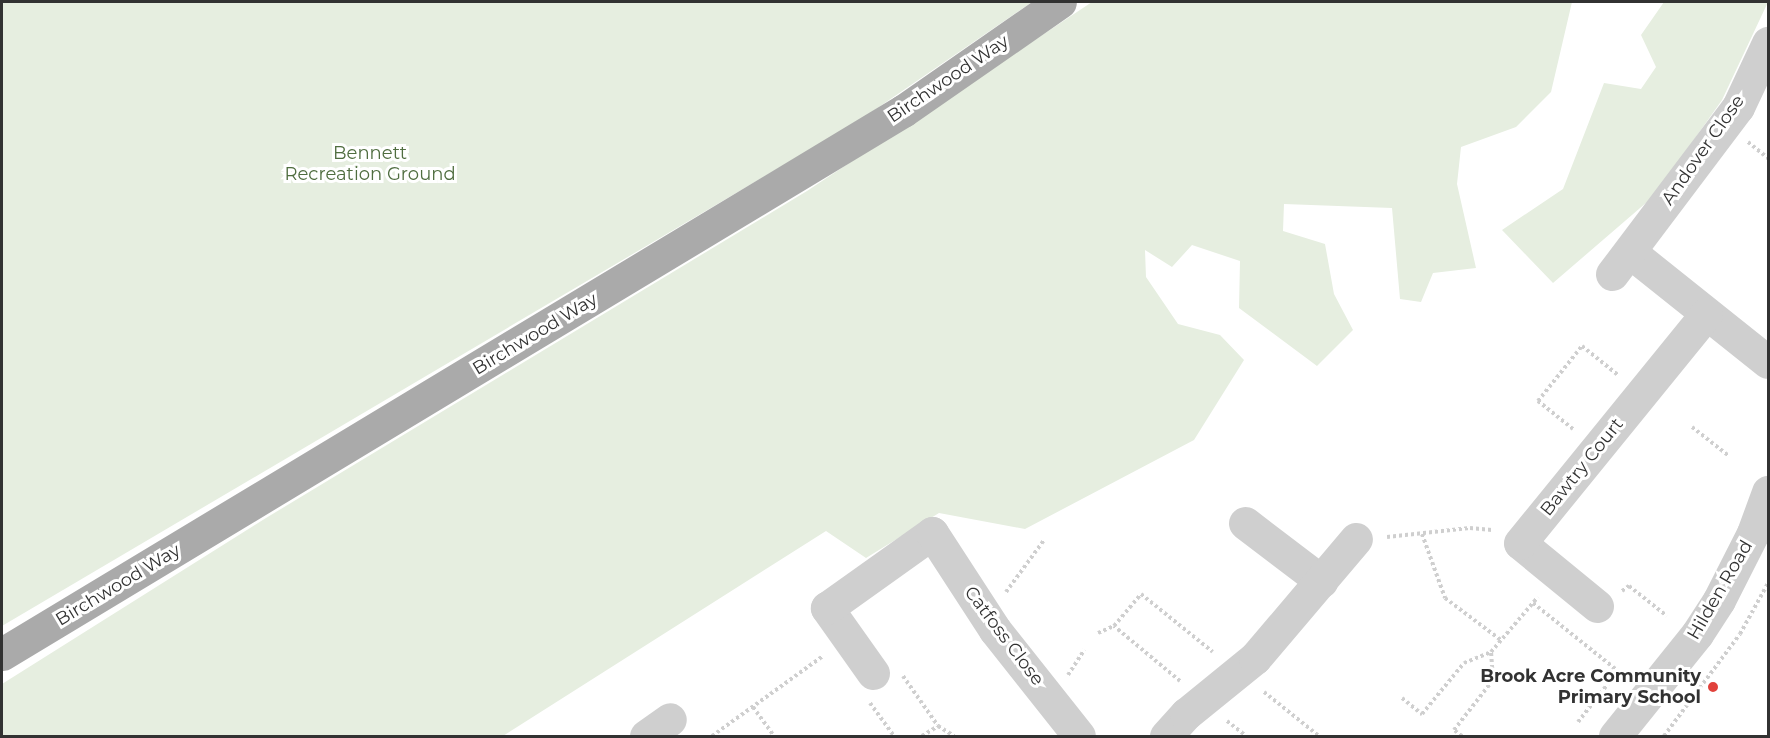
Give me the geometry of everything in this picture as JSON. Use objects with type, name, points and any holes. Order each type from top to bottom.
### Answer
[{"type":"main road","name":"Birchwood Way","points":[[2,654],[903,111],[1060,2]]},
{"type":"street","name":"Andover Close","points":[[1768,43],[1738,107],[1621,263],[1706,314],[1768,362]]},
{"type":"street","name":"Bawtry Court","points":[[1520,543],[1706,314]]},
{"type":"street","name":"Hilden Road","points":[[1615,736],[1697,634],[1719,600],[1753,533],[1768,492]]},
{"type":"street","points":[[1245,522],[1321,581]]},
{"type":"street","name":"Catfoss Close","points":[[848,638],[827,608],[932,533],[983,612],[1079,736]]},
{"type":"street","points":[[1166,736],[1202,700],[1239,672],[1356,539]]},
{"type":"street","points":[[1520,543],[1597,606]]},
{"type":"street","points":[[848,638],[873,673]]},
{"type":"path","points":[[1597,448],[1538,401],[1582,346],[1642,393]]},
{"type":"path","points":[[1692,427],[1729,456]]},
{"type":"path","points":[[1356,539],[1489,529],[1520,543]]},
{"type":"path","points":[[1422,534],[1445,598],[1501,640]]},
{"type":"path","points":[[983,612],[1003,596],[1044,540]]},
{"type":"path","points":[[1402,698],[1422,714],[1464,663],[1491,652],[1558,574]]},
{"type":"path","points":[[1664,736],[1703,688],[1766,593],[1768,583]]},
{"type":"path","points":[[1597,606],[1629,586],[1667,616]]},
{"type":"path","points":[[1098,633],[1114,626],[1141,594],[1319,736]]},
{"type":"path","points":[[1533,603],[1623,675]]},
{"type":"path","points":[[1114,626],[1246,736]]},
{"type":"path","points":[[712,736],[848,638]]},
{"type":"path","points":[[1462,736],[1454,730],[1493,680],[1491,652]]},
{"type":"path","points":[[1578,722],[1618,671]]},
{"type":"path","points":[[753,707],[774,736]]},
{"type":"path","points":[[922,736],[938,726],[954,736]]},
{"type":"green space","name":"Bennett Recreation Ground","points":[[2,2],[1032,2],[860,120],[2,626]]},
{"type":"green space","points":[[1092,2],[1572,2],[1551,92],[1516,127],[1461,147],[1457,184],[1476,268],[1433,273],[1421,302],[1400,299],[1392,208],[1284,204],[1283,231],[1325,244],[1334,294],[1353,330],[1317,366],[1239,308],[1240,261],[1192,245],[1172,267],[1145,250],[1146,277],[1178,324],[1220,335],[1244,360],[1194,440],[1025,529],[939,513],[866,558],[826,531],[503,736],[2,736],[2,684],[266,518],[807,191]]},
{"type":"green space","points":[[1664,2],[1768,2],[1722,100],[1654,196],[1553,283],[1502,230],[1563,189],[1604,83],[1641,89],[1656,67],[1641,35]]},
{"type":"place","name":"Brook Acre Community Primary School","points":[[1713,687]]}]
